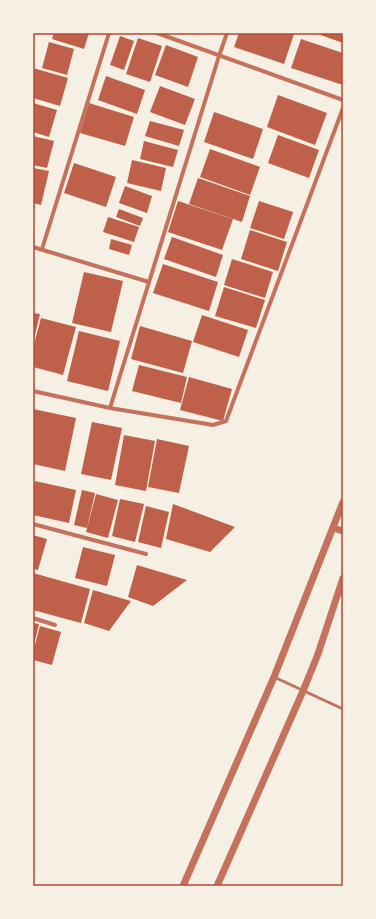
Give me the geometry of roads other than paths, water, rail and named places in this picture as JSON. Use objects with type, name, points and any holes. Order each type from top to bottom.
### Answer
[{"type":"street","points":[[42,249],[109,33]]},
{"type":"street","points":[[157,33],[343,100]]},
{"type":"street","points":[[110,408],[227,33]]},
{"type":"street","points":[[33,391],[110,408],[213,425],[226,421],[343,108]]},
{"type":"street","points":[[33,247],[149,282]]},
{"type":"street","points":[[183,886],[274,677],[333,528],[342,510],[343,502]]},
{"type":"street","points":[[33,524],[146,554]]},
{"type":"street","points":[[333,528],[343,531]]},
{"type":"street","points":[[217,886],[303,691],[318,654],[343,578]]},
{"type":"street","points":[[33,618],[55,625]]},
{"type":"lane","points":[[274,677],[343,709]]}]
